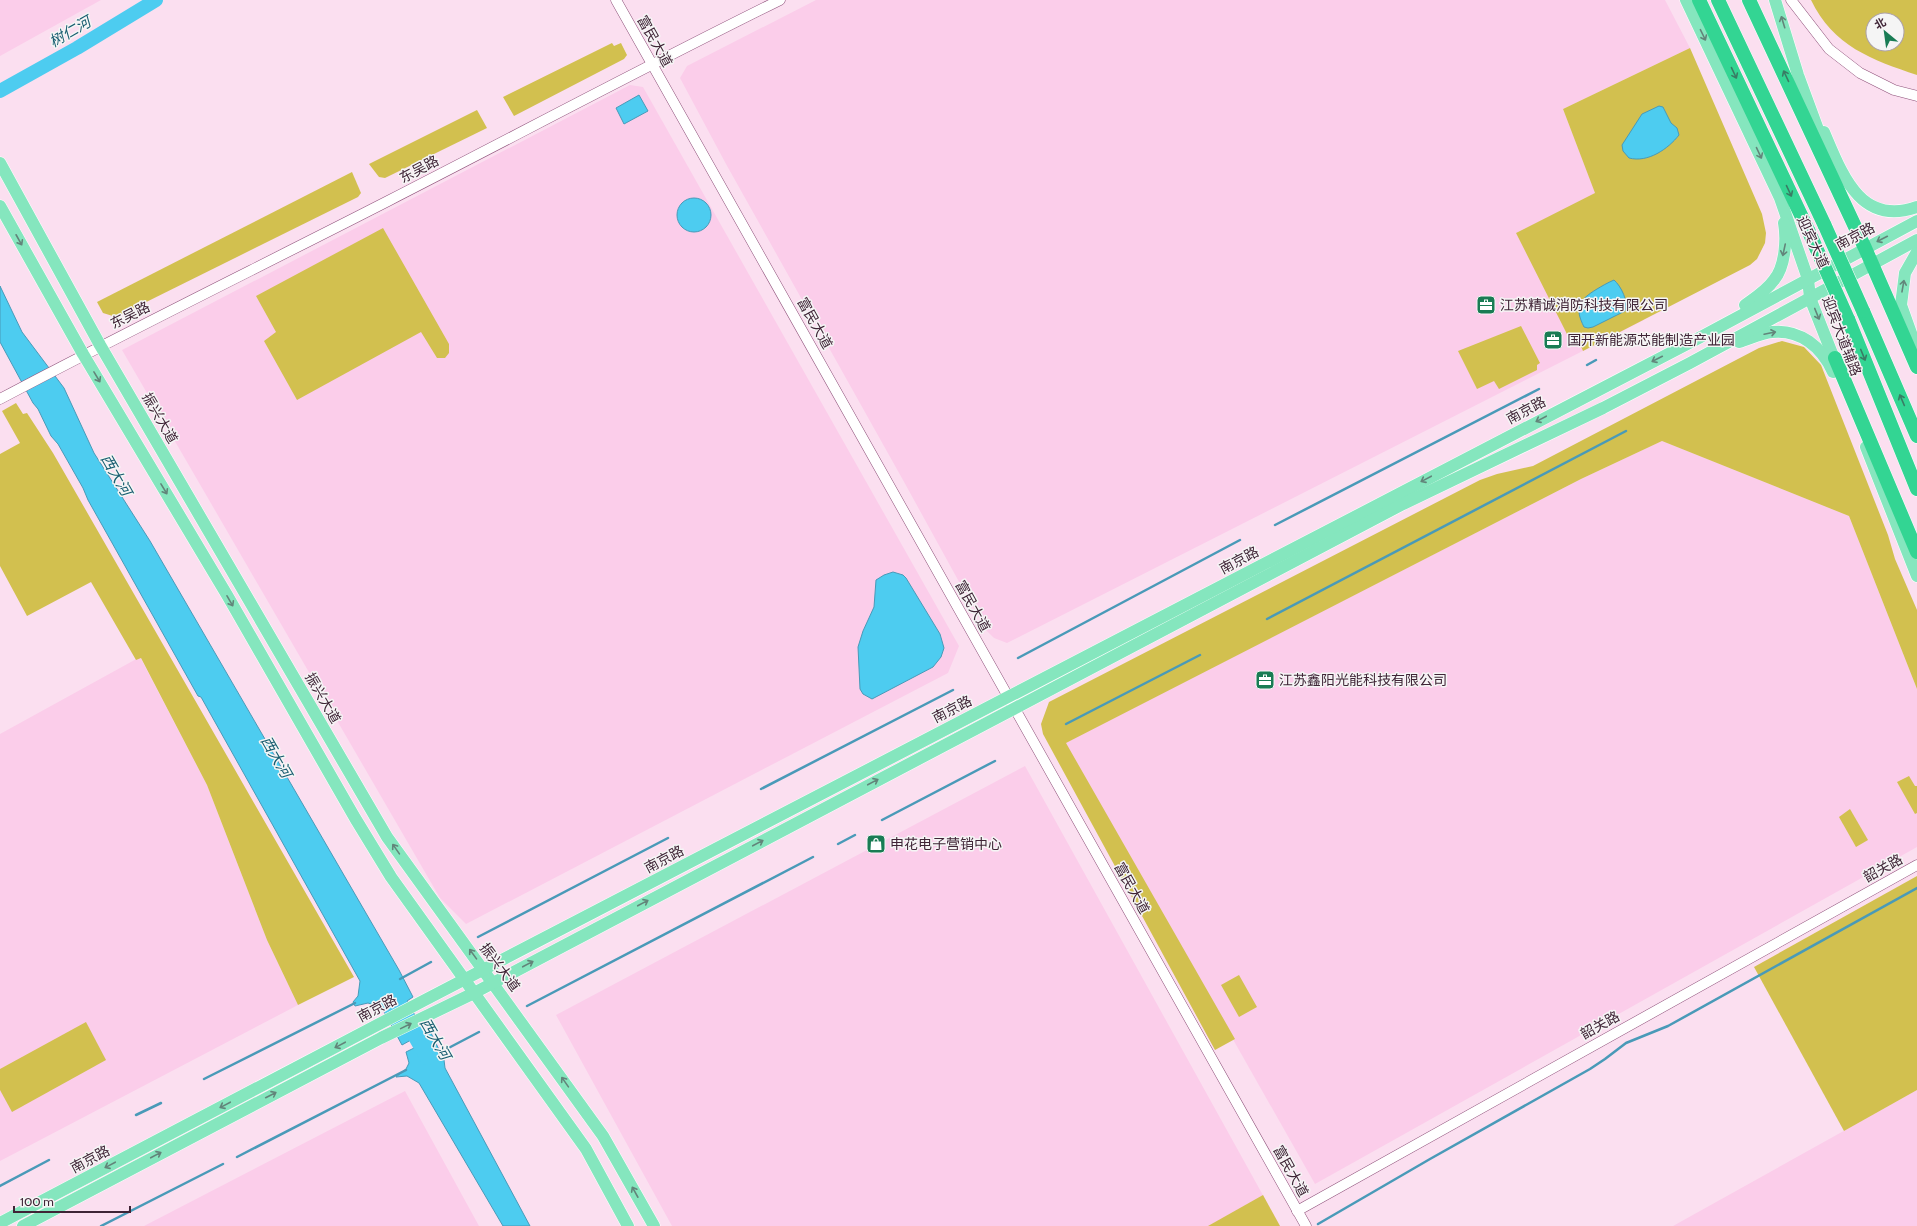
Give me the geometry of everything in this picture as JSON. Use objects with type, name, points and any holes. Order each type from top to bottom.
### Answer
[{"type":"highway","name":"迎宾大道","points":[[1699,0],[1809,232],[1848,319],[1917,489]]},
{"type":"highway","name":"迎宾大道","points":[[1718,0],[1864,310],[1917,436]]},
{"type":"highway","points":[[1749,0],[1866,247],[1917,367]]},
{"type":"highway","points":[[1835,358],[1917,552]]},
{"type":"main road","name":"迎宾大道辅路","points":[[1686,0],[1780,198],[1808,279],[1810,298],[1835,358],[1875,471],[1917,576]]},
{"type":"main road","points":[[1776,0],[1798,75],[1816,125],[1866,247]]},
{"type":"main road","points":[[1790,45],[1809,97],[1843,175],[1852,189],[1862,200],[1878,209],[1902,212],[1917,207]]},
{"type":"main road","name":"振兴大道","points":[[0,163],[100,345],[387,837],[494,982],[603,1136],[654,1226]]},
{"type":"main road","points":[[1697,339],[1763,293],[1775,279],[1785,246],[1786,230],[1780,198]]},
{"type":"main road","points":[[0,206],[83,354],[227,595],[354,818],[391,877],[586,1149],[628,1226]]},
{"type":"main road","name":"南京路","points":[[0,1223],[465,979],[1697,339],[1917,221]]},
{"type":"main road","name":"南京路","points":[[22,1226],[382,1038],[474,993],[1403,504],[1619,400],[1917,240]]},
{"type":"main road","points":[[1917,252],[1905,273],[1901,305],[1917,351]]},
{"type":"main road","points":[[1873,263],[1917,351]]},
{"type":"main road","points":[[1619,400],[1740,342],[1770,332],[1785,331],[1801,336],[1815,345],[1829,362],[1857,422]]},
{"type":"street","name":"富民大道","points":[[616,0],[1306,1226]]},
{"type":"street","name":"东吴路","points":[[0,399],[100,345],[390,200],[651,63],[780,0]]},
{"type":"street","points":[[1791,0],[1828,49],[1860,73],[1894,90],[1917,96]]},
{"type":"street","name":"韶关路","points":[[1297,1211],[1917,865]]},
{"type":"shaded area","points":[[0,0],[101,0],[0,56]]},
{"type":"shaded area","points":[[816,0],[1665,0],[1690,48],[1563,109],[1644,320],[1007,643],[994,638],[985,629],[726,164],[680,78],[687,66]]},
{"type":"shaded area","points":[[1811,0],[1917,0],[1917,75],[1869,57],[1842,40],[1820,16]]},
{"type":"shaded area","points":[[612,43],[614,46],[621,43],[627,55],[624,59],[514,116],[503,97]]},
{"type":"shaded area","points":[[1690,48],[1762,214],[1766,233],[1765,243],[1757,259],[1750,265],[1583,351],[1577,337],[1570,340],[1516,233],[1595,193],[1563,109]]},
{"type":"shaded area","points":[[630,85],[643,87],[959,646],[948,673],[466,924],[440,898],[122,350]]},
{"type":"shaded area","points":[[477,110],[487,128],[385,178],[379,177],[369,164]]},
{"type":"shaded area","points":[[352,172],[361,193],[358,197],[116,317],[103,313],[97,302]]},
{"type":"shaded area","points":[[383,228],[449,344],[449,353],[445,358],[437,358],[421,332],[297,400],[264,341],[276,332],[256,296]]},
{"type":"shaded area","points":[[1521,326],[1540,363],[1537,365],[1537,370],[1499,389],[1494,381],[1477,389],[1458,351]]},
{"type":"shaded area","points":[[1782,341],[1804,347],[1821,365],[1888,535],[1895,559],[1917,610],[1917,689],[1849,516],[1662,441],[1581,479],[1066,743],[1235,1039],[1215,1050],[1043,734],[1041,724],[1049,702],[1480,480],[1497,474],[1533,466],[1759,348]]},
{"type":"shaded area","points":[[16,403],[23,414],[27,413],[53,453],[354,977],[298,1005],[267,940],[207,785],[141,658],[136,660],[91,582],[27,616],[0,566],[0,454],[20,443],[2,411]]},
{"type":"shaded area","points":[[1662,441],[1849,516],[1917,689],[1917,847],[1315,1184],[1065,743],[1581,479]]},
{"type":"shaded area","points":[[140,657],[207,785],[267,940],[298,1005],[0,1161],[0,734]]},
{"type":"shaded area","points":[[1025,766],[1280,1226],[672,1226],[556,1015]]},
{"type":"shaded area","points":[[1909,776],[1915,786],[1917,786],[1917,813],[1915,814],[1897,782]]},
{"type":"shaded area","points":[[1850,809],[1868,840],[1856,847],[1839,817]]},
{"type":"shaded area","points":[[1917,876],[1917,1090],[1844,1131],[1754,967]]},
{"type":"shaded area","points":[[1239,975],[1257,1007],[1239,1017],[1221,985]]},
{"type":"shaded area","points":[[86,1022],[106,1060],[12,1112],[0,1090],[0,1069]]},
{"type":"shaded area","points":[[1917,1090],[1917,1226],[1673,1226],[1840,1133]]},
{"type":"shaded area","points":[[405,1091],[479,1226],[144,1226]]},
{"type":"shaded area","points":[[1263,1195],[1280,1226],[1208,1226]]},
{"type":"water","points":[[639,95],[648,111],[624,124],[616,108]]},
{"type":"water","points":[[1659,106],[1663,107],[1671,123],[1677,128],[1679,135],[1657,154],[1650,157],[1636,159],[1629,158],[1623,151],[1622,145],[1642,114]]},
{"type":"water","points":[[694,198],[706,203],[711,215],[706,227],[694,232],[682,227],[677,215],[682,203]]},
{"type":"water","points":[[1614,280],[1624,294],[1626,303],[1625,311],[1593,327],[1584,327],[1579,314],[1582,301],[1591,293]]},
{"type":"water","points":[[0,286],[22,332],[64,388],[94,453],[150,541],[399,970],[413,997],[407,1001],[422,1028],[431,1033],[444,1060],[445,1068],[530,1226],[503,1226],[419,1083],[407,1076],[396,1077],[406,1069],[409,1063],[406,1052],[414,1048],[420,1038],[418,1036],[402,1045],[382,1008],[368,1003],[355,1006],[353,1002],[358,996],[360,981],[201,697],[198,696],[88,500],[83,488],[58,444],[51,436],[38,409],[33,403],[0,342]]},
{"type":"water","points":[[893,572],[903,575],[906,578],[940,634],[944,648],[941,657],[933,667],[872,699],[863,694],[860,689],[858,647],[863,631],[874,607],[876,580]]},
{"type":"waterway","name":"树仁河","points":[[0,91],[77,48],[156,0]]},
{"type":"waterway","points":[[1587,365],[1596,360]]},
{"type":"waterway","points":[[1275,525],[1539,389]]},
{"type":"waterway","points":[[1267,619],[1626,431]]},
{"type":"waterway","points":[[1018,658],[1240,540]]},
{"type":"waterway","points":[[1066,724],[1200,655]]},
{"type":"waterway","points":[[761,789],[953,690]]},
{"type":"waterway","points":[[882,820],[995,761]]},
{"type":"waterway","points":[[838,844],[855,835]]},
{"type":"waterway","points":[[478,937],[668,838]]},
{"type":"waterway","points":[[527,1006],[813,857]]},
{"type":"waterway","points":[[1318,1224],[1590,1069],[1626,1043],[1668,1026],[1917,888]]},
{"type":"waterway","points":[[400,979],[431,962]]},
{"type":"waterway","points":[[204,1079],[355,1003]]},
{"type":"waterway","name":"西大河","points":[[406,1021],[427,1058]]},
{"type":"waterway","points":[[439,1053],[479,1032]]},
{"type":"waterway","points":[[237,1157],[406,1070]]},
{"type":"waterway","points":[[136,1115],[161,1103]]},
{"type":"waterway","points":[[0,1186],[49,1160]]},
{"type":"waterway","points":[[101,1226],[223,1164]]},
{"type":"place","name":"江苏精诚消防科技有限公司","points":[[1486,305]]},
{"type":"place","name":"国开新能源芯能制造产业园","points":[[1553,340]]},
{"type":"place","name":"江苏鑫阳光能科技有限公司","points":[[1265,680]]},
{"type":"place","name":"申花电子营销中心","points":[[876,844]]}]
